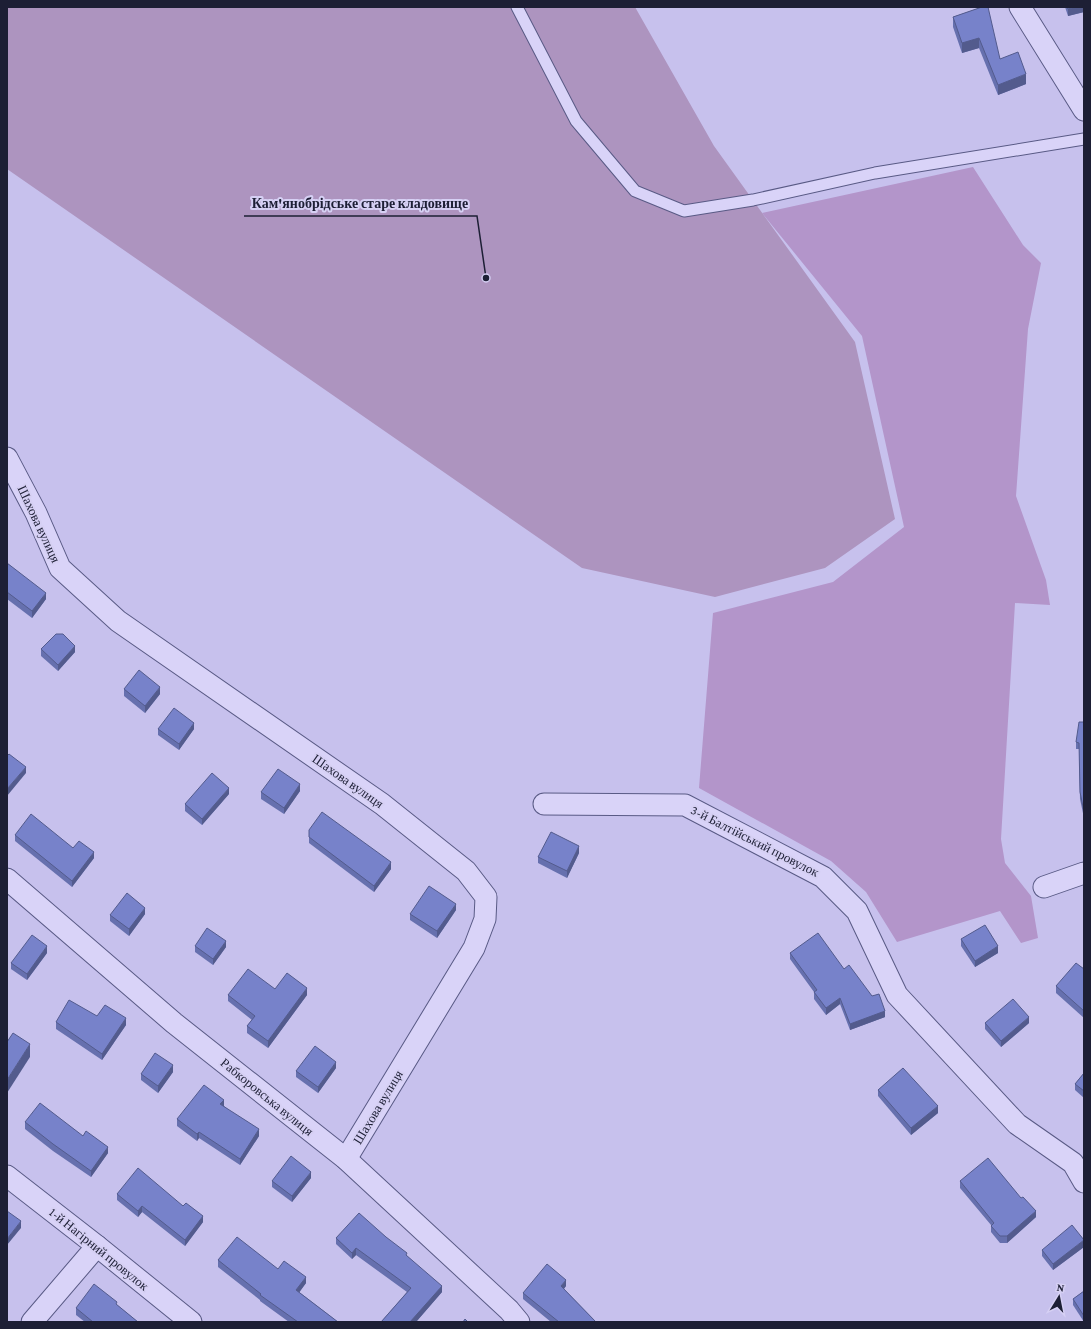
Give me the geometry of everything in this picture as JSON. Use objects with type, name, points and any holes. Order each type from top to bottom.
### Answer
[{"type":"street","points":[[1020,7],[1084,110]]},
{"type":"street","name":"Шахова вулиця","points":[[7,458],[36,513],[60,568],[106,611],[124,626],[382,804],[466,871],[486,897],[485,919],[474,948],[346,1159]]},
{"type":"street","name":"3-й Балтійський провулок","points":[[544,804],[685,805],[823,877],[857,911],[897,995],[1017,1124],[1073,1163],[1084,1182]]},
{"type":"street","points":[[1044,887],[1084,873]]},
{"type":"street","name":"Рабкоровська вулиця","points":[[7,880],[174,1023],[346,1159],[509,1310],[519,1322]]},
{"type":"street","name":"1-й Нагірний провулок","points":[[7,1176],[191,1322]]},
{"type":"street","points":[[32,1322],[97,1246]]},
{"type":"lane","points":[[517,7],[576,122],[635,191],[684,211],[753,200],[875,173],[1084,140]]},
{"type":"shaded area","points":[[7,7],[635,7],[714,146],[855,342],[895,519],[825,568],[715,597],[582,568],[7,169]]},
{"type":"shaded area","points":[[973,167],[1023,245],[1041,263],[1028,329],[1016,496],[1046,580],[1050,605],[1015,603],[1001,839],[1005,863],[1031,896],[1038,938],[1021,943],[1000,911],[897,942],[866,892],[831,861],[699,788],[713,613],[833,582],[904,527],[862,336],[762,213]]},
{"type":"building","points":[[982,7],[988,7],[1000,59],[1018,52],[1026,74],[998,85],[979,38],[962,43],[953,17]]},
{"type":"building","points":[[7,563],[46,593],[32,611],[7,592]]},
{"type":"building","points":[[56,634],[63,634],[75,646],[58,665],[41,649]]},
{"type":"building","points":[[139,670],[160,687],[145,706],[124,689]]},
{"type":"building","points":[[174,708],[194,723],[179,744],[158,729]]},
{"type":"building","points":[[1079,722],[1084,722],[1084,812],[1080,792],[1079,743],[1076,742]]},
{"type":"building","points":[[9,754],[26,767],[7,789],[7,756]]},
{"type":"building","points":[[278,769],[300,784],[284,808],[261,792]]},
{"type":"building","points":[[212,773],[229,788],[202,819],[185,804]]},
{"type":"building","points":[[322,812],[391,862],[374,886],[309,837],[309,830]]},
{"type":"building","points":[[31,814],[73,848],[79,841],[94,852],[72,881],[15,835]]},
{"type":"building","points":[[551,832],[579,846],[567,871],[538,857]]},
{"type":"building","points":[[429,886],[456,904],[437,931],[410,914]]},
{"type":"building","points":[[127,893],[145,908],[129,929],[110,915]]},
{"type":"building","points":[[985,925],[998,946],[975,961],[961,939]]},
{"type":"building","points":[[207,928],[226,941],[213,959],[195,946]]},
{"type":"building","points":[[818,933],[844,969],[849,965],[872,996],[879,994],[885,1011],[850,1024],[840,998],[826,1008],[814,992],[817,990],[790,953]]},
{"type":"building","points":[[32,935],[47,946],[27,974],[11,963]]},
{"type":"building","points":[[1076,963],[1084,969],[1084,1011],[1056,986]]},
{"type":"building","points":[[248,969],[275,989],[287,973],[307,988],[268,1041],[247,1026],[255,1016],[228,995]]},
{"type":"building","points":[[1013,999],[1029,1017],[1001,1041],[985,1023]]},
{"type":"building","points":[[69,1000],[97,1016],[105,1005],[126,1018],[102,1054],[56,1022]]},
{"type":"building","points":[[13,1033],[30,1044],[7,1080],[7,1042]]},
{"type":"building","points":[[315,1046],[336,1062],[318,1087],[296,1071]]},
{"type":"building","points":[[155,1053],[173,1065],[158,1086],[141,1074]]},
{"type":"building","points":[[903,1068],[938,1106],[911,1128],[878,1090]]},
{"type":"building","points":[[1084,1073],[1084,1091],[1075,1084]]},
{"type":"building","points":[[204,1085],[224,1100],[220,1104],[259,1129],[240,1159],[199,1132],[197,1134],[177,1119]]},
{"type":"building","points":[[40,1103],[83,1136],[86,1131],[108,1147],[91,1171],[25,1122]]},
{"type":"building","points":[[291,1156],[311,1172],[292,1196],[272,1181]]},
{"type":"building","points":[[988,1158],[1021,1198],[1023,1197],[1036,1211],[1007,1236],[1000,1236],[991,1226],[994,1223],[960,1181]]},
{"type":"building","points":[[138,1168],[183,1206],[186,1203],[203,1216],[185,1240],[142,1206],[138,1211],[117,1194]]},
{"type":"building","points":[[7,1211],[21,1221],[7,1239]]},
{"type":"building","points":[[359,1213],[407,1253],[406,1255],[442,1286],[410,1322],[381,1322],[411,1288],[356,1248],[352,1253],[336,1238]]},
{"type":"building","points":[[1072,1225],[1084,1240],[1053,1264],[1042,1250]]},
{"type":"building","points":[[237,1237],[278,1269],[284,1261],[306,1277],[296,1290],[338,1322],[298,1322],[260,1295],[261,1294],[218,1260]]},
{"type":"building","points":[[547,1264],[566,1280],[561,1286],[596,1322],[559,1322],[523,1293]]},
{"type":"building","points":[[94,1284],[117,1302],[116,1304],[138,1322],[93,1322],[76,1308]]},
{"type":"building","points":[[1084,1291],[1084,1316],[1073,1299]]},
{"type":"place","name":"Кам'янобрідське старе кладовище","points":[[486,278]]}]
